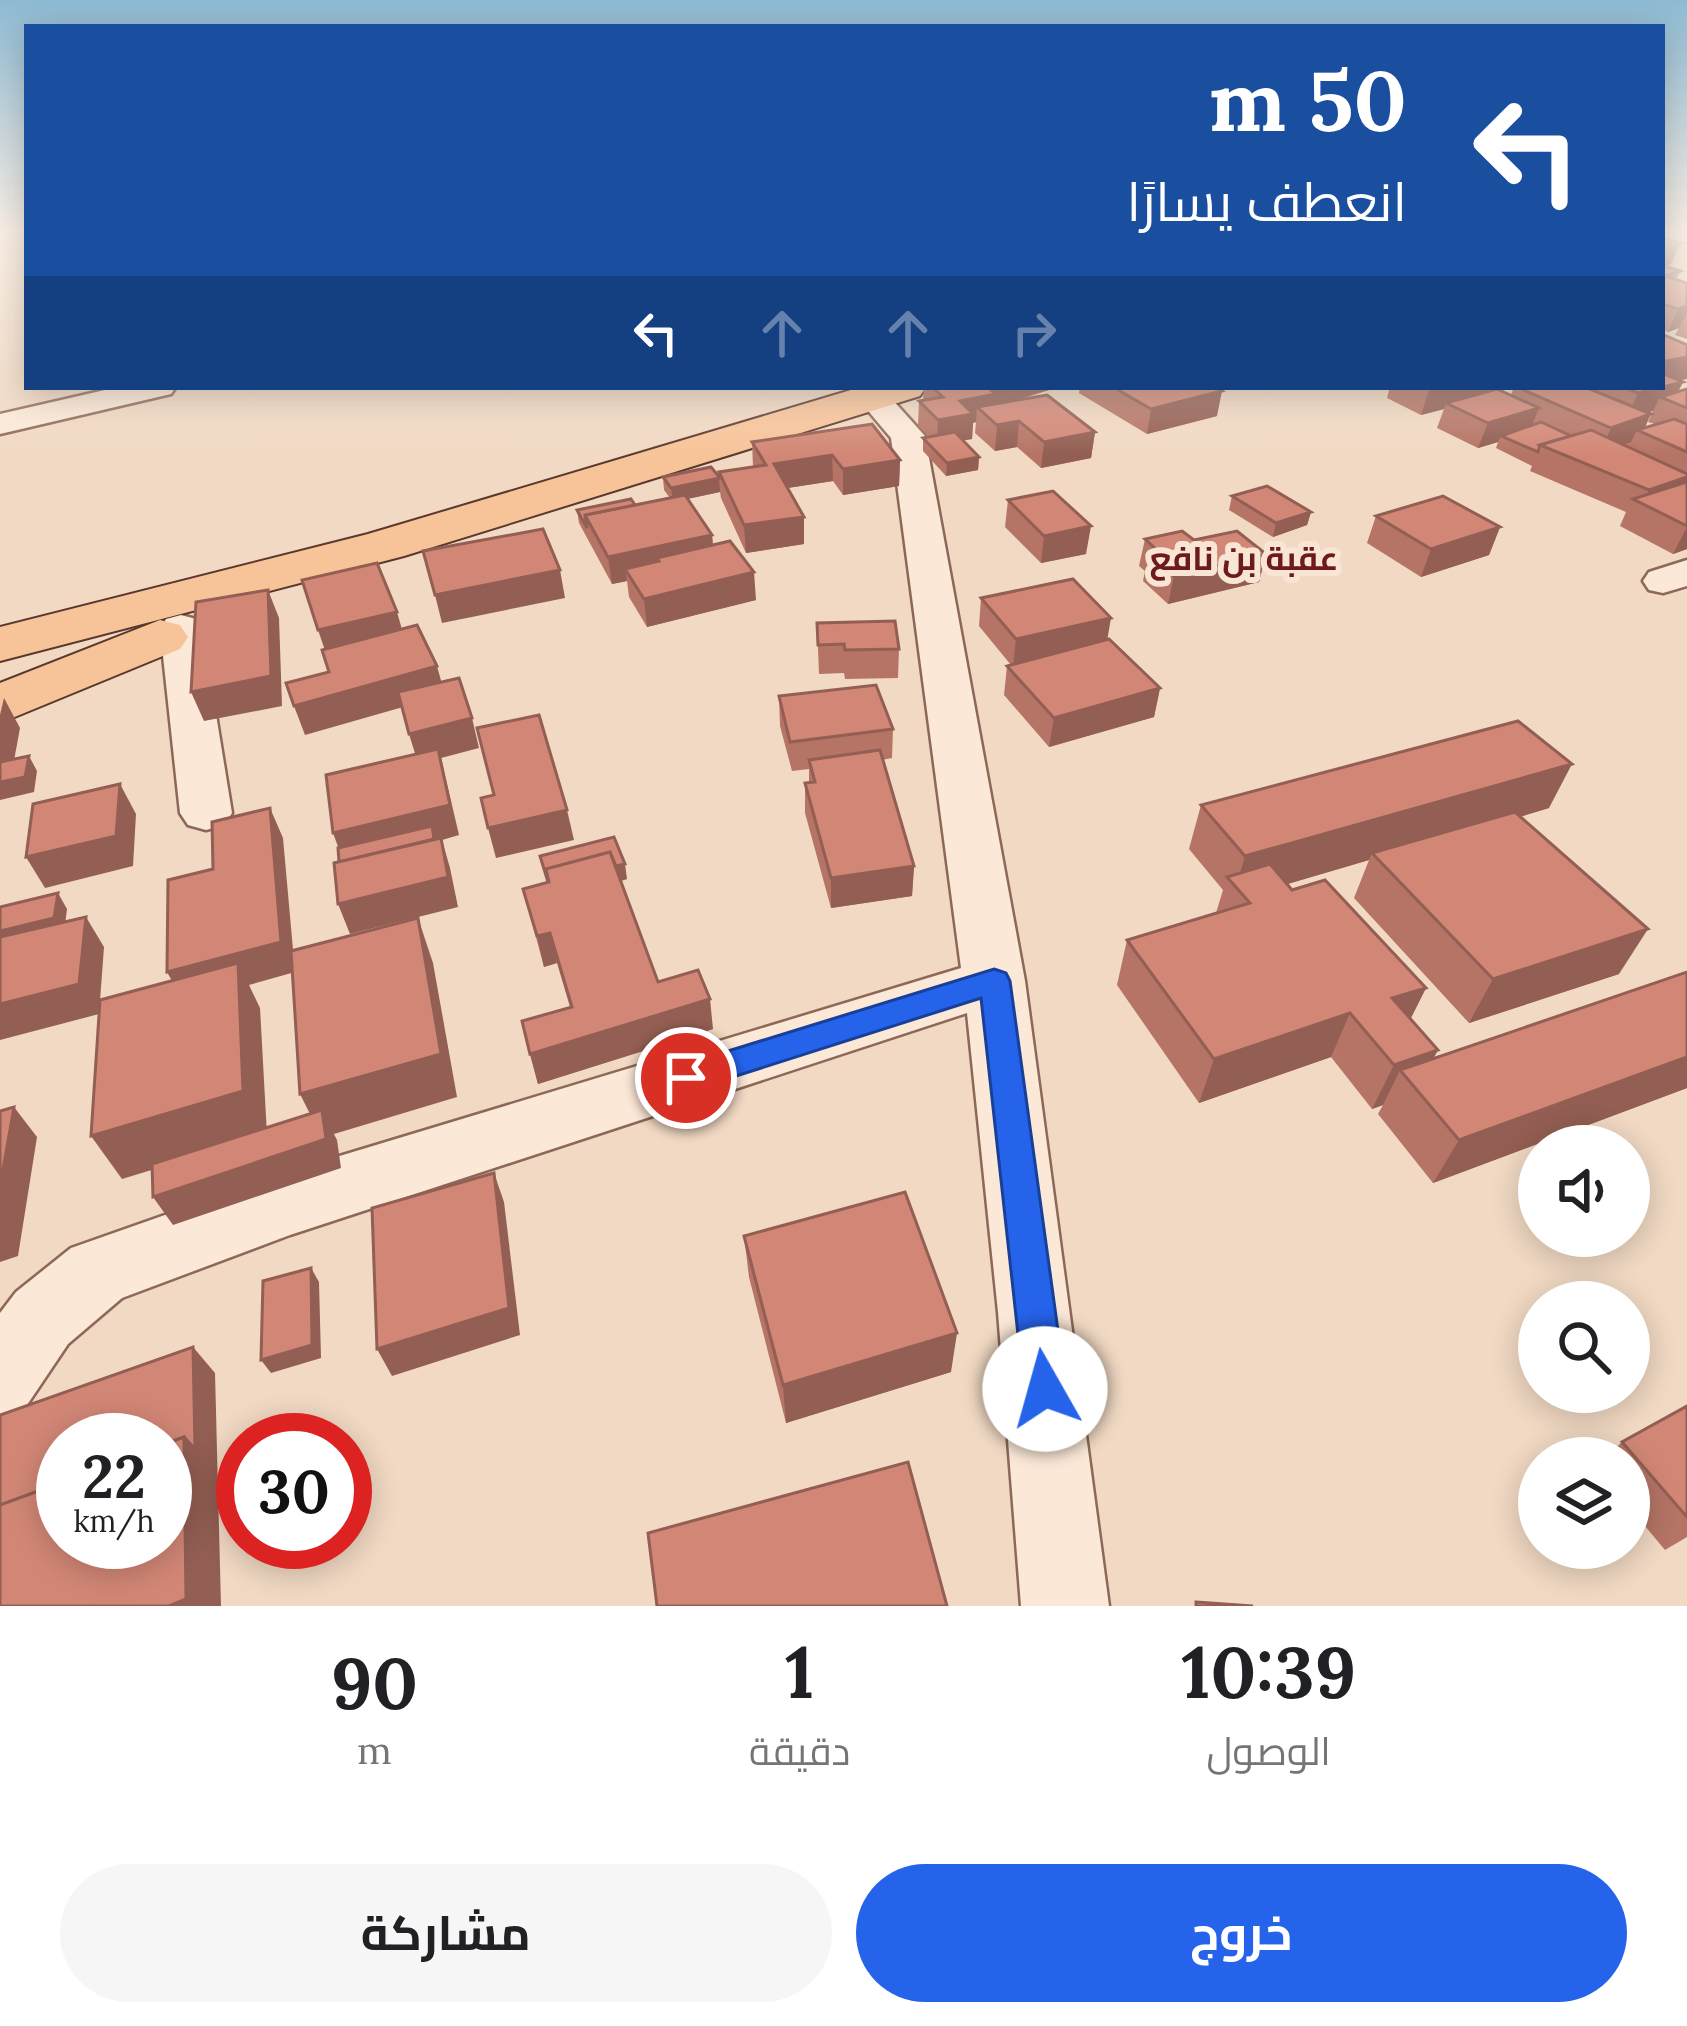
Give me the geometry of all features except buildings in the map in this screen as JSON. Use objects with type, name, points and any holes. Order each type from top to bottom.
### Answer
[{"type":"main road","points":[[12,641],[386,545],[882,390]]},
{"type":"main road","points":[[1,704],[386,545]]},
{"type":"main road","points":[[1,704],[35,682],[53,657],[50,647],[12,641]]},
{"type":"street","points":[[0,424],[147,390]]},
{"type":"street","points":[[882,390],[908,436],[994,981],[1051,1434],[1065,1606]]},
{"type":"street","points":[[181,628],[206,813]]},
{"type":"street","points":[[0,1378],[42,1318],[98,1273],[290,1203],[994,981]]},
{"type":"district","name":"عقبة بن نافع","points":[[1244,558]]},
{"type":"route","points":[[686,1078],[994,981],[1045,1389]]}]
